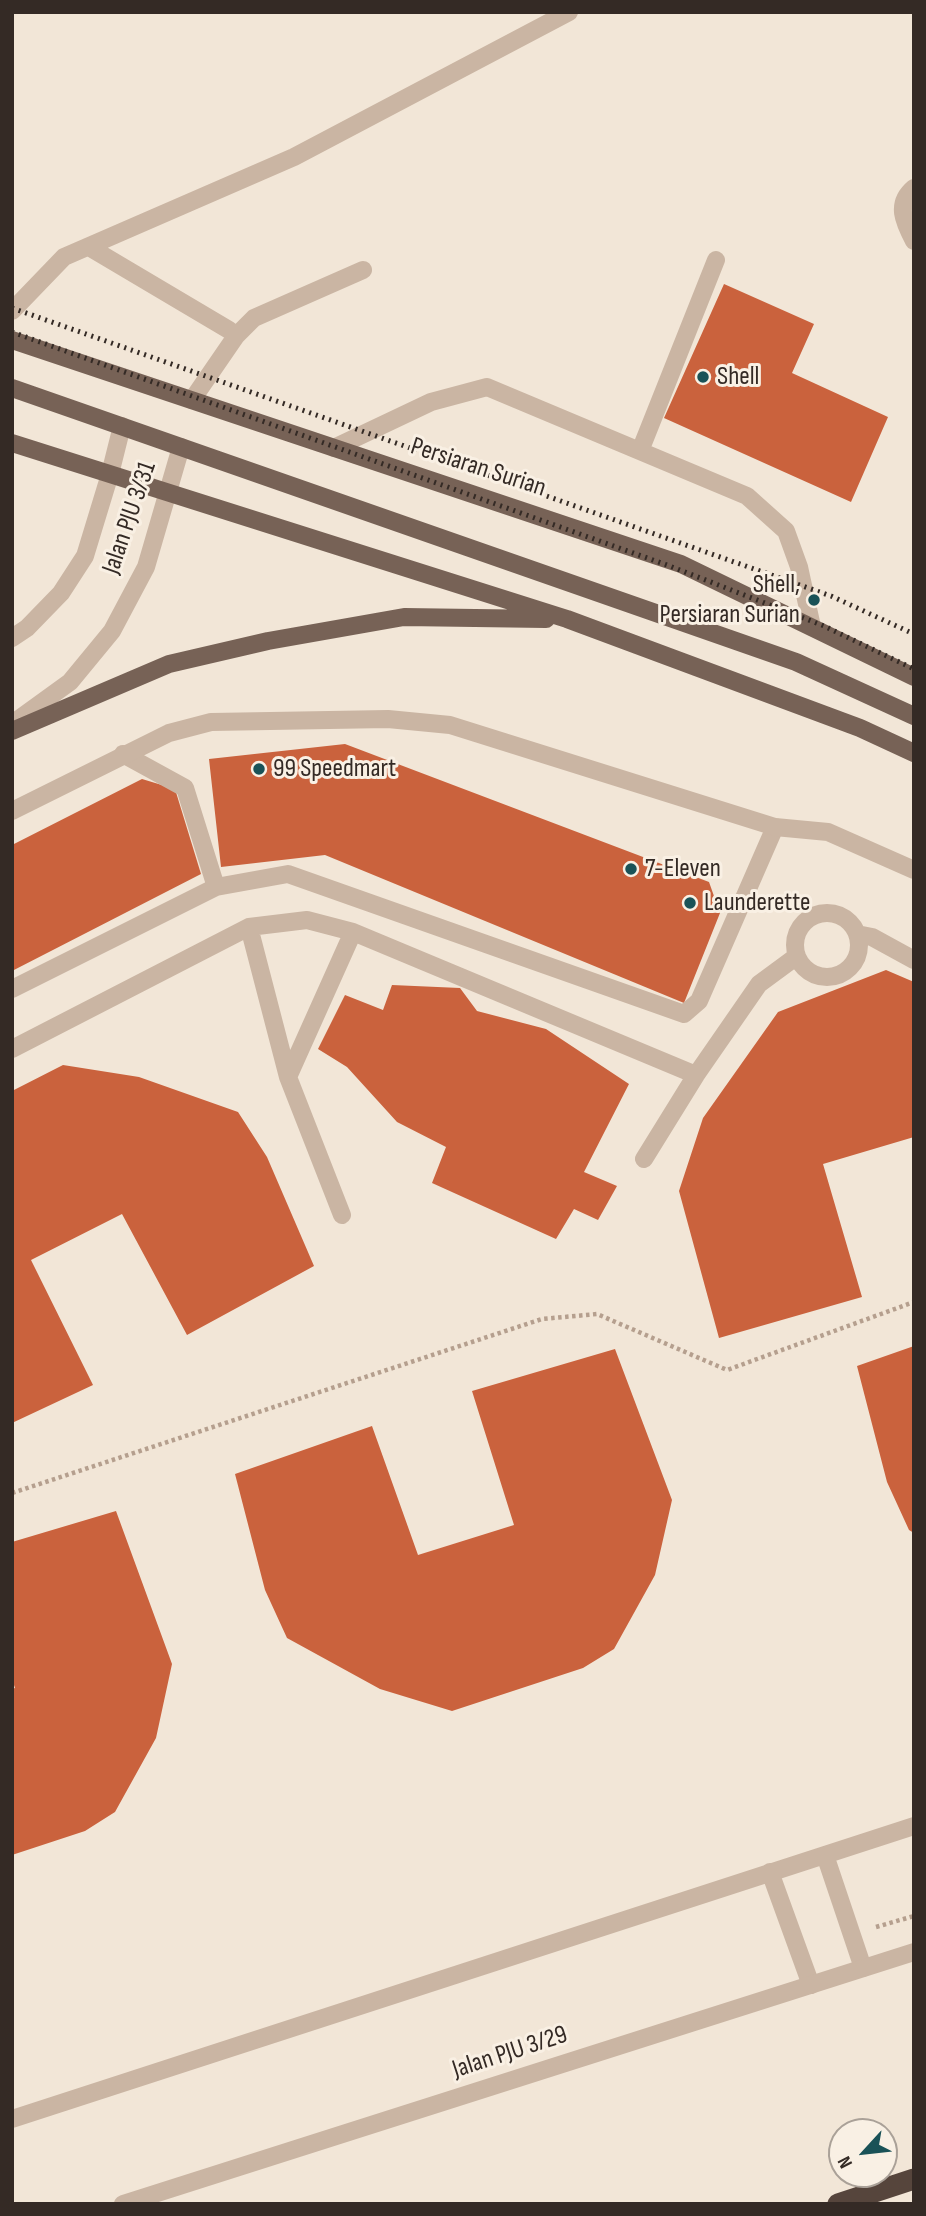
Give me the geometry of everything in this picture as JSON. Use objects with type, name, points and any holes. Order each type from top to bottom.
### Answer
[{"type":"highway","points":[[838,2204],[914,2179]]},
{"type":"main road","name":"Persiaran Surian","points":[[12,340],[681,564],[914,677]]},
{"type":"main road","points":[[12,388],[796,662],[914,716]]},
{"type":"main road","points":[[12,443],[567,619],[860,727],[914,753]]},
{"type":"main road","points":[[12,731],[169,664],[268,641],[404,617],[567,619]]},
{"type":"street","points":[[12,311],[64,257],[96,251],[294,156],[569,12]]},
{"type":"street","points":[[914,187],[906,195],[902,212],[914,241]]},
{"type":"street","points":[[96,251],[233,333]]},
{"type":"street","points":[[640,451],[716,260]]},
{"type":"street","points":[[192,400],[233,333],[254,318],[363,270]]},
{"type":"street","points":[[334,448],[431,402],[487,387],[747,496],[786,531],[799,567],[813,627]]},
{"type":"street","name":"Jalan PJU 3/31","points":[[12,638],[27,628],[61,593],[85,556],[122,426]]},
{"type":"street","name":"Jalan PJU 3/31","points":[[12,724],[70,682],[112,631],[146,568],[181,446]]},
{"type":"street","points":[[12,811],[169,733],[211,722],[388,719],[450,725],[775,827],[828,832],[914,870]]},
{"type":"street","points":[[123,754],[185,788],[216,887]]},
{"type":"street","points":[[12,989],[216,887],[288,874],[684,1014],[699,1001],[775,827]]},
{"type":"street","points":[[832,913],[851,924],[857,934],[858,953],[854,962],[838,975],[818,976],[802,965],[797,956],[796,934],[810,917],[832,913]]},
{"type":"street","points":[[12,1049],[249,927],[307,920],[353,932],[696,1075]]},
{"type":"street","points":[[249,927],[288,1077],[342,1215]]},
{"type":"street","points":[[288,1077],[353,932]]},
{"type":"street","points":[[857,934],[872,937],[914,960]]},
{"type":"street","points":[[644,1159],[696,1075],[759,984],[797,956]]},
{"type":"street","points":[[12,2119],[914,1826]]},
{"type":"street","points":[[825,1855],[863,1968]]},
{"type":"street","points":[[770,1872],[811,1985]]},
{"type":"street","name":"Jalan PJU 3/29","points":[[123,2204],[914,1952]]},
{"type":"path","points":[[12,1493],[542,1319],[597,1314],[727,1370],[914,1301]]},
{"type":"path","points":[[852,1935],[914,1916]]},
{"type":"building","points":[[724,284],[814,324],[792,373],[888,417],[851,502],[664,418]]},
{"type":"building","points":[[345,744],[709,882],[720,913],[684,1003],[325,855],[221,867],[209,759]]},
{"type":"building","points":[[142,779],[175,789],[201,874],[12,971],[12,845]]},
{"type":"building","points":[[886,970],[914,982],[914,1137],[823,1164],[862,1297],[719,1338],[679,1191],[703,1118],[778,1012]]},
{"type":"building","points":[[392,985],[460,988],[477,1011],[546,1029],[629,1084],[584,1172],[617,1186],[598,1220],[574,1209],[556,1239],[432,1183],[446,1147],[397,1122],[347,1067],[318,1049],[345,995],[383,1010]]},
{"type":"building","points":[[63,1065],[139,1077],[238,1112],[267,1157],[314,1266],[187,1335],[122,1214],[31,1260],[93,1385],[12,1423],[12,1091]]},
{"type":"building","points":[[914,1346],[914,1533],[909,1530],[887,1482],[857,1366]]},
{"type":"building","points":[[615,1349],[672,1500],[655,1575],[614,1649],[583,1668],[452,1711],[380,1689],[287,1638],[265,1590],[235,1474],[372,1426],[418,1555],[514,1525],[472,1391]]},
{"type":"building","points":[[116,1511],[172,1664],[156,1738],[115,1812],[85,1831],[12,1855],[12,1689],[15,1688],[12,1679],[12,1542]]},
{"type":"railway","points":[[12,308],[831,596],[914,634]]},
{"type":"railway","points":[[12,332],[667,565],[824,626],[914,669]]},
{"type":"place","name":"Shell","points":[[703,377]]},
{"type":"place","name":"Shell, Persiaran Surian","points":[[814,600]]},
{"type":"place","name":"99 Speedmart","points":[[259,769]]},
{"type":"place","name":"7-Eleven","points":[[631,869]]},
{"type":"place","name":"Launderette","points":[[690,903]]}]
